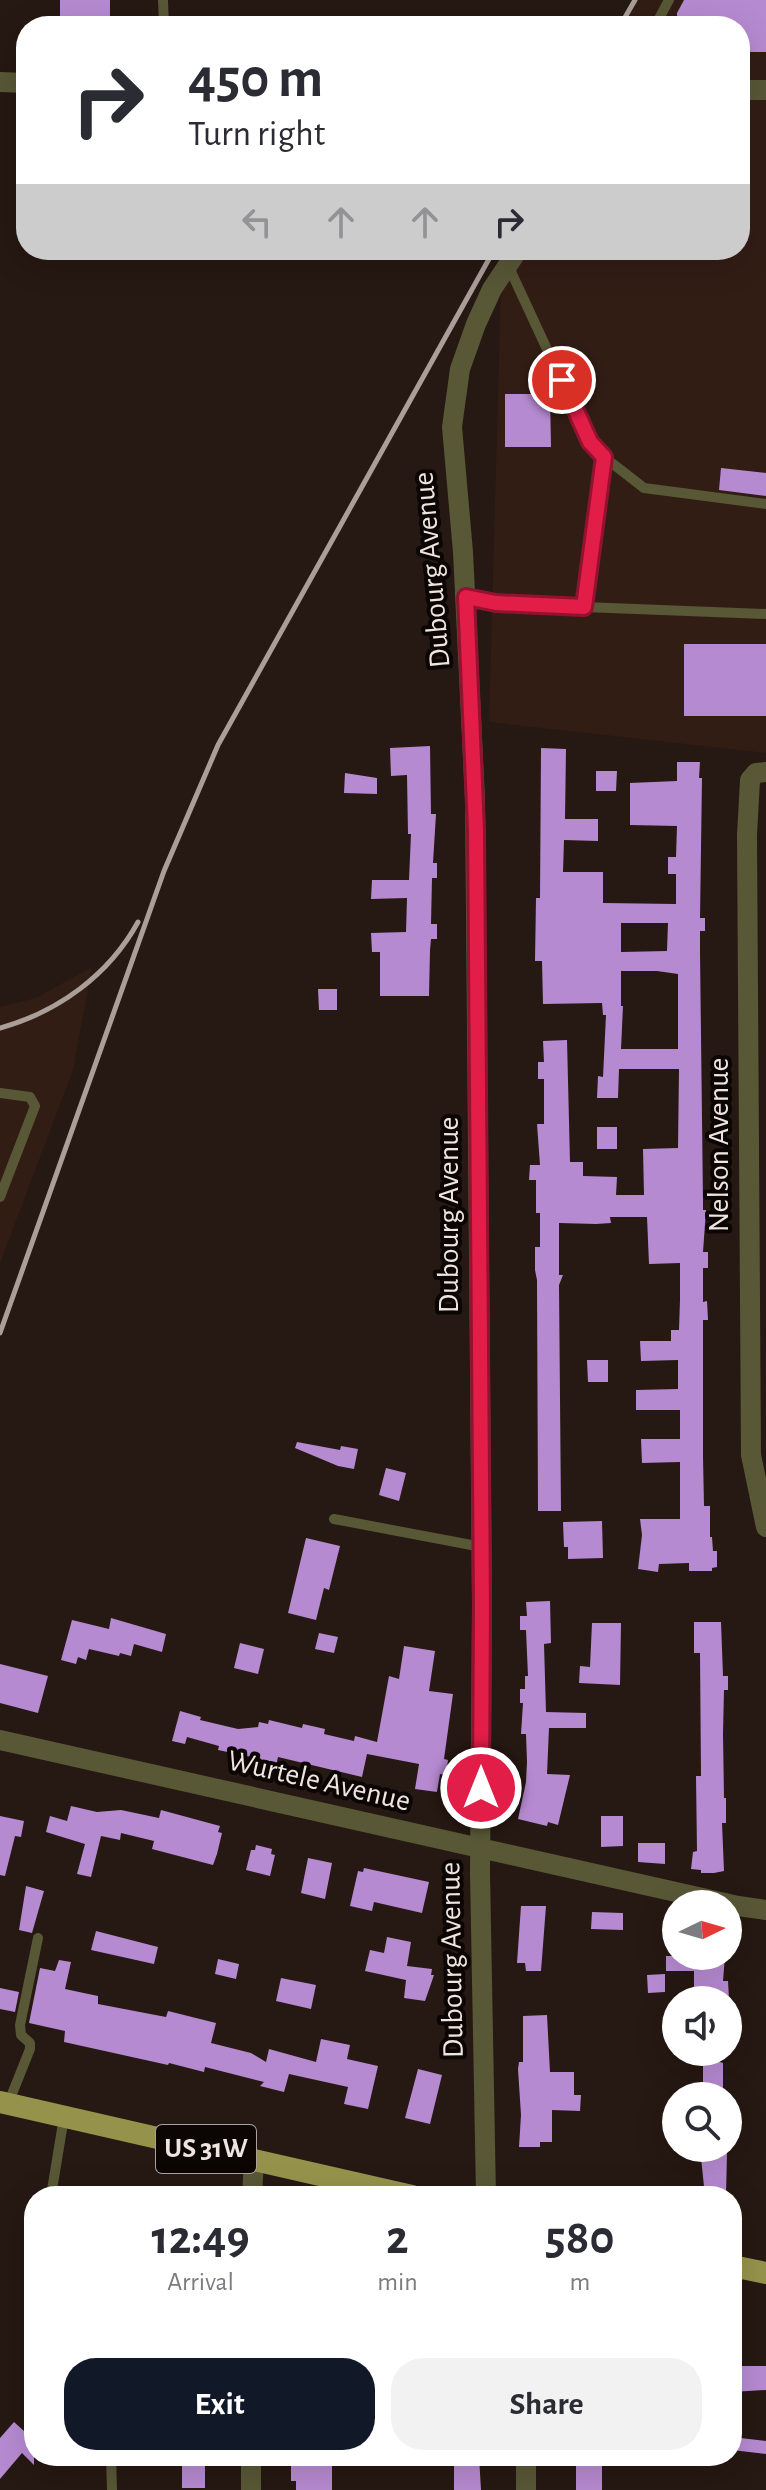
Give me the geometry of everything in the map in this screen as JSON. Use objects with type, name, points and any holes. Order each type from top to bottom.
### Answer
[{"type":"main road","name":"US 31W","points":[[4,2103],[369,2186]]},
{"type":"main road","points":[[742,2268],[766,2273]]},
{"type":"street","name":"Dubourg Avenue","points":[[486,2186],[475,799],[466,597],[452,446],[454,401],[460,369],[492,289],[512,260]]},
{"type":"street","name":"Nelson Avenue","points":[[766,772],[756,773],[750,780],[747,835],[751,1455],[762,1492],[766,1527]]},
{"type":"street","name":"Wurtele Avenue","points":[[0,1740],[766,1910]]},
{"type":"street","points":[[253,2186],[254,2159]]},
{"type":"street","points":[[251,2466],[251,2490]]},
{"type":"street","points":[[526,2466],[526,2490]]},
{"type":"lane","points":[[514,260],[590,442],[604,457],[644,488],[766,504]]},
{"type":"lane","points":[[584,607],[604,457]]},
{"type":"lane","points":[[466,597],[496,603],[766,614]]},
{"type":"lane","points":[[0,1093],[30,1097],[35,1106],[0,1197]]},
{"type":"lane","points":[[334,1519],[482,1547]]},
{"type":"lane","points":[[4,2103],[30,2049],[30,2043],[21,2035],[20,2025],[38,1938]]},
{"type":"lane","points":[[53,2186],[64,2117]]},
{"type":"lane","points":[[111,2466],[112,2490]]},
{"type":"shaded area","points":[[635,0],[766,0],[766,753],[489,722],[502,260],[750,260],[750,16],[626,16]]},
{"type":"shaded area","points":[[92,967],[73,1070],[0,1263],[0,1007],[36,998]]},
{"type":"building","points":[[60,0],[110,0],[110,16],[60,16]]},
{"type":"building","points":[[684,0],[766,0],[766,52],[750,52],[750,16],[677,16]]},
{"type":"building","points":[[505,394],[550,394],[551,447],[505,447]]},
{"type":"building","points":[[721,468],[766,473],[766,496],[719,490]]},
{"type":"building","points":[[684,644],[766,644],[766,716],[684,716]]},
{"type":"building","points":[[430,746],[431,814],[436,814],[433,863],[437,863],[437,878],[432,878],[431,924],[437,924],[437,939],[431,939],[429,996],[380,996],[380,952],[372,952],[371,933],[406,932],[407,898],[371,899],[372,880],[409,880],[411,834],[408,834],[407,775],[391,776],[390,748]]},
{"type":"building","points":[[541,748],[566,749],[565,819],[598,819],[598,841],[564,840],[563,872],[603,872],[603,903],[676,904],[676,874],[668,874],[668,857],[676,857],[677,826],[630,825],[630,783],[677,781],[677,762],[700,762],[700,918],[705,918],[705,931],[700,931],[703,1210],[706,1210],[703,1252],[708,1252],[708,1268],[703,1268],[703,1302],[707,1301],[708,1320],[703,1320],[703,1457],[704,1506],[710,1506],[710,1537],[713,1551],[717,1551],[717,1567],[712,1571],[689,1571],[689,1563],[659,1564],[658,1572],[638,1569],[642,1535],[640,1519],[680,1519],[680,1462],[642,1463],[641,1439],[680,1439],[680,1410],[636,1410],[636,1390],[678,1389],[678,1360],[641,1361],[640,1341],[671,1341],[671,1330],[679,1330],[680,1263],[649,1264],[647,1217],[610,1217],[611,1223],[559,1223],[559,1275],[563,1275],[559,1285],[561,1511],[538,1511],[535,1247],[540,1247],[540,1213],[536,1213],[536,1180],[529,1180],[530,1165],[540,1165],[537,1124],[544,1124],[544,1079],[538,1079],[538,1062],[544,1062],[543,1041],[567,1040],[570,1162],[583,1162],[583,1176],[617,1177],[616,1195],[644,1195],[643,1149],[678,1148],[679,1069],[619,1069],[618,1098],[597,1098],[598,1076],[603,1077],[606,1015],[603,1015],[602,1003],[543,1004],[542,961],[535,961],[536,898],[540,898]],"holes":[[[621,923],[668,923],[667,951],[621,952]],[[621,971],[678,974],[678,1049],[621,1049]]]},
{"type":"building","points":[[596,771],[617,771],[616,791],[596,791]]},
{"type":"building","points":[[345,773],[377,778],[377,794],[344,793]]},
{"type":"building","points":[[318,989],[337,989],[337,1010],[319,1010]]},
{"type":"building","points":[[597,1127],[617,1127],[617,1149],[597,1149]]},
{"type":"building","points":[[587,1360],[608,1360],[608,1382],[588,1382]]},
{"type":"building","points":[[297,1442],[340,1450],[341,1446],[358,1449],[354,1469],[338,1466],[295,1448]]},
{"type":"building","points":[[386,1468],[406,1473],[399,1501],[379,1495]]},
{"type":"building","points":[[602,1521],[603,1558],[568,1559],[563,1522]]},
{"type":"building","points":[[306,1538],[340,1546],[329,1590],[324,1588],[316,1620],[288,1613]]},
{"type":"building","points":[[550,1601],[551,1643],[544,1644],[546,1712],[586,1713],[586,1728],[549,1728],[547,1774],[570,1775],[558,1825],[548,1822],[547,1826],[518,1819],[527,1762],[526,1734],[521,1734],[523,1703],[520,1703],[520,1689],[525,1689],[525,1676],[528,1676],[526,1630],[520,1630],[520,1616],[527,1616],[526,1602]]},
{"type":"building","points":[[111,1618],[166,1634],[162,1652],[134,1644],[131,1656],[89,1649],[86,1660],[78,1657],[76,1664],[61,1660],[72,1620],[109,1629]]},
{"type":"building","points":[[694,1622],[721,1622],[723,1676],[728,1676],[728,1690],[724,1690],[723,1734],[726,1798],[726,1823],[722,1823],[724,1871],[714,1873],[691,1869],[693,1852],[697,1851],[696,1776],[701,1776],[700,1653],[694,1653]]},
{"type":"building","points":[[592,1623],[621,1623],[620,1685],[579,1683],[580,1666],[590,1667]]},
{"type":"building","points":[[319,1633],[338,1637],[334,1653],[315,1649]]},
{"type":"building","points":[[240,1643],[264,1649],[258,1674],[234,1668]]},
{"type":"building","points":[[404,1646],[435,1651],[429,1691],[453,1694],[444,1759],[448,1760],[446,1775],[440,1774],[437,1792],[415,1789],[419,1764],[367,1754],[362,1777],[278,1757],[276,1766],[250,1761],[251,1757],[218,1750],[219,1746],[187,1737],[185,1744],[172,1741],[180,1711],[201,1717],[200,1720],[238,1729],[258,1727],[259,1722],[268,1724],[269,1720],[302,1728],[303,1724],[325,1729],[324,1734],[354,1741],[355,1736],[377,1742],[389,1676],[399,1679]]},
{"type":"building","points":[[0,1664],[48,1676],[38,1713],[0,1703]]},
{"type":"building","points":[[71,1806],[97,1812],[121,1810],[159,1818],[161,1810],[220,1826],[218,1832],[222,1833],[213,1865],[152,1849],[154,1841],[121,1833],[120,1840],[101,1836],[91,1877],[77,1874],[85,1844],[46,1832],[50,1816],[67,1821]]},
{"type":"building","points":[[0,1816],[24,1821],[21,1837],[15,1836],[5,1876],[0,1875]]},
{"type":"building","points":[[601,1816],[623,1816],[623,1846],[601,1847]]},
{"type":"building","points":[[638,1843],[665,1843],[665,1864],[638,1862]]},
{"type":"building","points":[[256,1845],[272,1849],[271,1854],[275,1855],[270,1876],[246,1870],[251,1850],[255,1850]]},
{"type":"building","points":[[308,1858],[332,1863],[325,1899],[301,1893]]},
{"type":"building","points":[[364,1868],[429,1882],[422,1913],[374,1902],[372,1911],[350,1906],[358,1871],[363,1872]]},
{"type":"building","points":[[26,1886],[44,1891],[32,1933],[19,1930]]},
{"type":"building","points":[[521,1906],[546,1906],[541,1971],[526,1971],[525,1963],[517,1963]]},
{"type":"building","points":[[592,1912],[623,1913],[623,1930],[591,1929]]},
{"type":"building","points":[[96,1931],[158,1947],[154,1964],[91,1950]]},
{"type":"building","points":[[387,1937],[411,1942],[407,1966],[432,1969],[431,1975],[434,1975],[425,2001],[404,1998],[406,1980],[365,1971],[370,1950],[384,1953]]},
{"type":"building","points":[[218,1959],[239,1964],[236,1979],[215,1974]]},
{"type":"building","points":[[59,1960],[71,1962],[65,1989],[98,1996],[98,2004],[166,2017],[168,2011],[216,2023],[211,2043],[251,2053],[266,2062],[269,2049],[316,2062],[321,2039],[350,2045],[347,2059],[378,2066],[368,2109],[344,2104],[348,2087],[289,2074],[284,2092],[260,2086],[264,2082],[205,2067],[204,2072],[64,2042],[65,2031],[29,2023],[40,1968],[55,1971]]},
{"type":"building","points":[[724,1970],[723,1981],[728,1981],[728,1986],[694,1986],[694,1971],[666,1971]]},
{"type":"building","points":[[665,1974],[662,1992],[648,1993],[647,1975]]},
{"type":"building","points":[[281,1978],[316,1985],[311,2009],[276,2001]]},
{"type":"building","points":[[0,1988],[19,1992],[15,2012],[0,2009]]},
{"type":"building","points":[[547,2015],[550,2072],[574,2072],[574,2095],[581,2095],[580,2111],[552,2110],[552,2142],[540,2142],[540,2147],[519,2147],[521,2115],[518,2069],[519,2062],[523,2062],[523,2016]]},
{"type":"building","points":[[703,2066],[723,2066],[723,2082],[703,2082]]},
{"type":"building","points":[[418,2069],[442,2075],[430,2124],[405,2118]]},
{"type":"building","points":[[701,2162],[727,2162],[726,2186],[704,2186]]},
{"type":"building","points":[[742,2366],[766,2366],[766,2390],[742,2391]]},
{"type":"building","points":[[14,2422],[24,2431],[24,2455],[22,2453],[0,2479],[0,2438]]},
{"type":"building","points":[[742,2438],[766,2441],[766,2454],[742,2451]]},
{"type":"building","points":[[182,2466],[205,2466],[205,2488],[182,2488]]},
{"type":"building","points":[[291,2466],[332,2466],[332,2490],[296,2490],[296,2481],[291,2481]]},
{"type":"building","points":[[454,2466],[480,2466],[481,2490],[454,2490]]},
{"type":"building","points":[[576,2466],[602,2466],[602,2490],[576,2490]]},
{"type":"railway","points":[[626,16],[635,0]]},
{"type":"railway","points":[[0,1333],[164,871],[218,745],[488,260]]},
{"type":"railway","points":[[0,1028],[42,1012],[80,989],[112,959],[138,922]]},
{"type":"route","points":[[481,1788],[476,830],[466,597],[496,603],[584,607],[604,457],[590,442],[562,380]]}]
